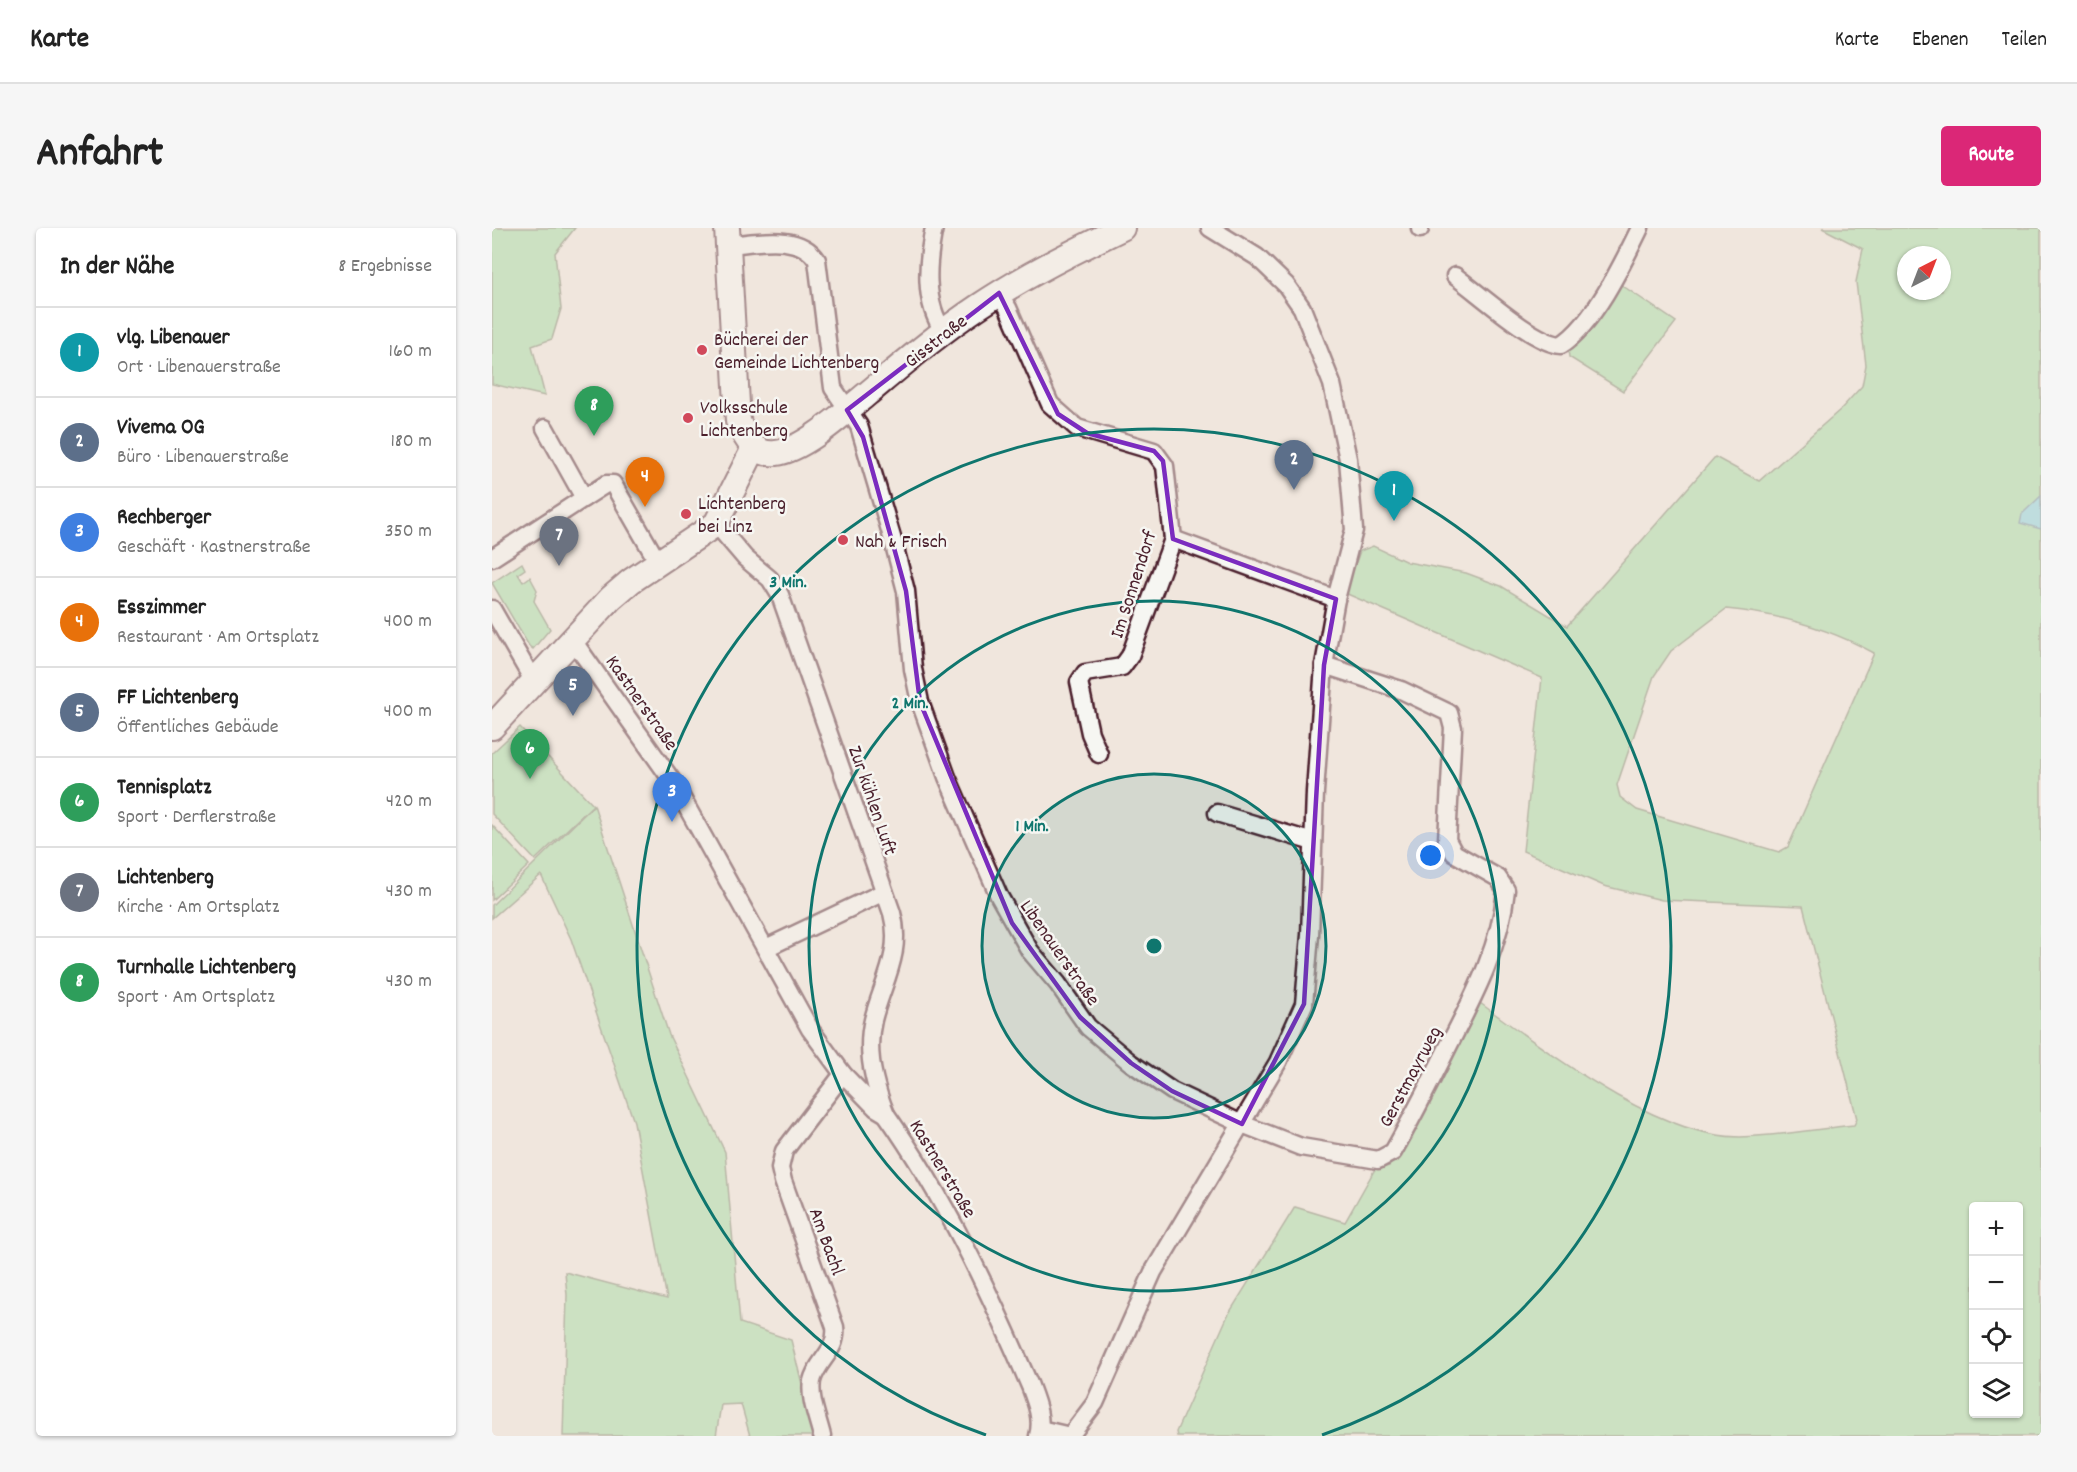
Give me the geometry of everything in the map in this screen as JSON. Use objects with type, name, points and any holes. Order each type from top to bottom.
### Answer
[{"type":"street","points":[[934,228],[927,268],[936,317],[944,332]]},
{"type":"street","name":"Gisstraße","points":[[754,448],[766,453],[786,451],[847,410],[944,332],[999,293],[1055,261],[1122,228]]},
{"type":"street","points":[[1039,1432],[1070,1436],[1098,1396],[1163,1254],[1286,1047],[1304,1004],[1311,935],[1313,842],[1324,665],[1336,599],[1353,542],[1354,519],[1345,442],[1325,361],[1308,320],[1286,285],[1257,257],[1210,228]]},
{"type":"street","points":[[1455,276],[1529,332],[1551,344],[1561,345],[1579,329],[1616,277],[1640,228]]},
{"type":"street","points":[[492,727],[611,598],[631,581],[716,524],[754,448],[745,438],[738,421],[728,237],[795,235]]},
{"type":"street","name":"Libenauerstraße","points":[[795,235],[810,251],[819,267],[833,388],[863,437],[906,591],[913,669],[920,702],[956,797],[1012,923],[1030,951],[1058,984],[1088,1027],[1131,1063],[1172,1091],[1242,1124]]},
{"type":"street","name":"Im Sonnendorf","points":[[999,293],[1008,308],[1050,404],[1058,414],[1087,433],[1154,451],[1163,461],[1167,476],[1173,539],[1127,663],[1118,669],[1085,672],[1080,677],[1079,688],[1084,710],[1099,754]]},
{"type":"street","points":[[545,428],[584,498]]},
{"type":"street","points":[[492,558],[606,484],[613,484],[659,564]]},
{"type":"street","name":"Zur kühlen Luft","points":[[716,524],[745,558],[770,579],[780,595],[896,926],[896,949],[873,1021],[870,1040],[874,1076],[886,1114]]},
{"type":"street","points":[[1173,539],[1336,599]]},
{"type":"street","points":[[492,609],[534,682]]},
{"type":"street","name":"Kastnerstraße","points":[[572,639],[673,782],[810,1029],[843,1074],[876,1108],[886,1114],[930,1180],[959,1232],[1030,1386],[1038,1408],[1039,1432]]},
{"type":"street","name":"Gerstmayrweg","points":[[1242,1124],[1301,1147],[1353,1158],[1378,1161],[1393,1152],[1475,998],[1492,958],[1504,910],[1506,890],[1498,878],[1454,853],[1448,840],[1453,728],[1449,712],[1401,690],[1324,665]]},
{"type":"street","points":[[1216,813],[1313,842]]},
{"type":"street","points":[[766,948],[884,892]]},
{"type":"street","name":"Am Bachl","points":[[822,1436],[813,1403],[812,1381],[835,1344],[835,1327],[783,1181],[781,1159],[788,1145],[843,1074]]},
{"type":"highlighted area","points":[[999,293],[1058,414],[1087,433],[1154,451],[1163,461],[1173,539],[1336,599],[1324,665],[1304,1004],[1242,1124],[1172,1091],[1131,1063],[1080,1017],[1012,923],[920,702],[906,591],[863,437],[847,410]]},
{"type":"green space","points":[[492,228],[575,228],[555,253],[561,309],[552,339],[532,346],[545,396],[492,384]]},
{"type":"green space","points":[[1822,228],[2041,228],[2041,1436],[1177,1436],[1176,1432],[1228,1315],[1295,1207],[1345,1222],[1375,1169],[1389,1166],[1395,1159],[1438,1086],[1480,1003],[1604,1088],[1673,1123],[1707,1133],[1740,1137],[1854,1125],[1857,1119],[1803,906],[1662,900],[1604,886],[1523,851],[1542,678],[1345,593],[1360,551],[1373,546],[1407,562],[1466,573],[1501,586],[1567,626],[1715,457],[1759,481],[1840,410],[1862,386],[1866,365],[1856,282],[1863,249]],"holes":[[[1726,609],[1765,614],[1821,629],[1874,653],[1788,847],[1779,852],[1637,810],[1620,797],[1617,785],[1654,676],[1671,651]]]},
{"type":"green space","points":[[1620,284],[1676,322],[1623,391],[1569,357],[1568,349]]},
{"type":"green space","points":[[522,563],[525,569],[518,574],[523,582],[530,577],[537,590],[534,601],[550,629],[533,649],[529,646],[492,583]]},
{"type":"green space","points":[[520,727],[593,805],[535,860],[492,814],[492,753]]},
{"type":"green space","points":[[594,805],[669,1035],[725,1152],[740,1323],[791,1340],[815,1436],[750,1436],[741,1404],[721,1405],[716,1436],[563,1436],[567,1295],[565,1272],[667,1299],[634,1122],[571,939],[541,875],[492,918],[492,905]]},
{"type":"green space","points":[[492,825],[529,865],[492,900]]},
{"type":"water","points":[[2041,496],[2041,529],[2020,523],[2022,514]]},
{"type":"place","name":"Bücherei der Gemeinde Lichtenberg","points":[[702,350]]},
{"type":"place","name":"Volksschule Lichtenberg","points":[[688,418]]},
{"type":"place","name":"Turnhalle Lichtenberg","points":[[594,436]]},
{"type":"place","name":"Vivema OG","points":[[1294,490]]},
{"type":"place","name":"Esszimmer","points":[[645,507]]},
{"type":"place","name":"Lichtenberg bei Linz","points":[[686,514]]},
{"type":"place","name":"vlg. Libenauer","points":[[1394,521]]},
{"type":"place","name":"Nah & Frisch","points":[[843,540]]},
{"type":"place","name":"Lichtenberg","points":[[559,566]]},
{"type":"place","name":"FF Lichtenberg","points":[[573,716]]},
{"type":"place","name":"Tennisplatz","points":[[530,779]]},
{"type":"place","name":"Rechberger","points":[[672,822]]}]
